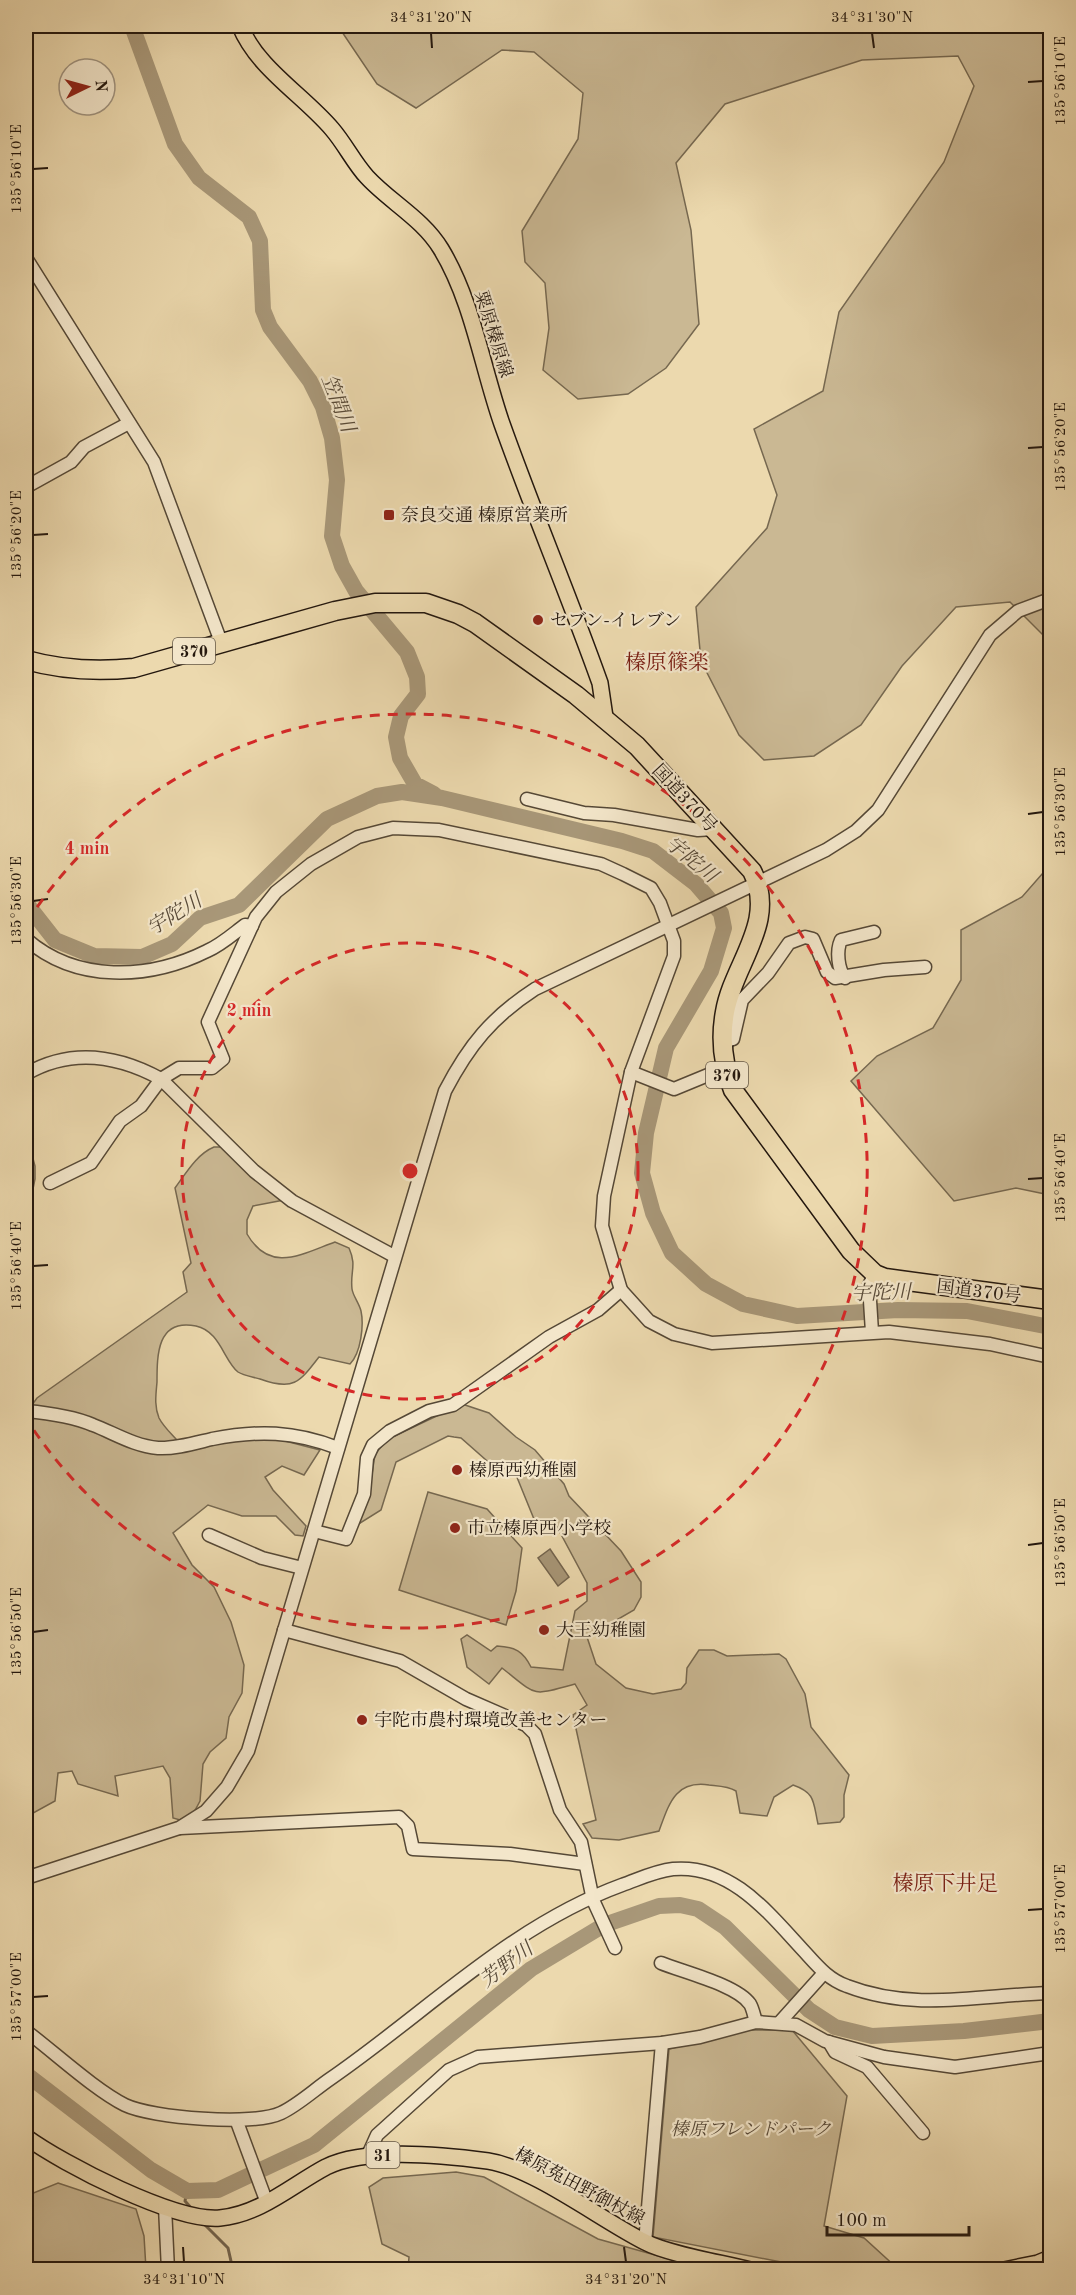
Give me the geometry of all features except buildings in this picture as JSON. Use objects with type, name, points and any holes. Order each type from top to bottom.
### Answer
[{"type":"highway","name":"国道370号","points":[[26,660],[66,669],[109,671],[150,665],[221,642],[368,604],[426,603],[458,614],[604,717],[637,746],[740,856],[759,920],[725,1012],[722,1042],[725,1068],[733,1090],[872,1280],[1050,1300]]},
{"type":"main road","name":"粟原榛原線","points":[[240,26],[248,45],[262,62],[304,99],[333,130],[367,177],[429,232],[442,250],[463,295],[502,423],[600,682],[604,717]]},
{"type":"main road","name":"榛原菟田野御杖線","points":[[26,2137],[48,2153],[179,2213],[220,2218],[239,2214],[328,2166],[368,2155],[490,2161],[521,2172],[645,2243],[750,2270]]},
{"type":"main road","points":[[1004,2270],[1046,2263]]},
{"type":"street","points":[[26,258],[154,462],[221,642]]},
{"type":"street","points":[[26,486],[71,462],[84,447],[129,423]]},
{"type":"street","points":[[26,1878],[179,1828],[206,1811],[227,1787],[248,1751],[445,1091],[460,1062],[480,1034],[509,1006],[535,990],[826,850],[856,831],[878,810],[990,635],[1018,611],[1050,600]]},
{"type":"street","points":[[527,799],[584,813],[614,815],[698,830],[714,829]]},
{"type":"street","points":[[50,1182],[91,1163],[120,1121],[141,1106],[161,1079],[179,1068],[212,1068],[223,1059],[208,1022],[252,926],[276,892],[310,864],[358,837],[393,828],[440,830],[601,864],[651,888],[672,924],[674,941],[670,973],[634,1073],[604,1196],[602,1226],[621,1290],[649,1322],[674,1334],[712,1343],[872,1330],[911,1333],[1001,1346],[1050,1357]]},
{"type":"street","points":[[26,939],[39,951],[68,964],[93,971],[135,972],[152,971],[209,951],[245,925],[252,926]]},
{"type":"street","points":[[845,978],[840,972],[838,946],[841,940],[874,932]]},
{"type":"street","points":[[722,1042],[733,1039],[742,1000],[768,973],[783,949],[794,940],[805,937],[813,939],[827,972],[835,978],[884,970],[925,967]]},
{"type":"street","points":[[26,1074],[59,1060],[94,1057],[126,1062],[161,1079],[254,1171],[292,1201],[394,1256]]},
{"type":"street","points":[[634,1073],[674,1089],[725,1068]]},
{"type":"street","points":[[872,1280],[872,1330]]},
{"type":"street","points":[[314,1531],[346,1539],[364,1494],[367,1458],[373,1445],[390,1431],[429,1412],[453,1404],[549,1337],[598,1310],[621,1290]]},
{"type":"street","points":[[26,1412],[54,1414],[91,1424],[121,1438],[158,1448],[236,1435],[275,1432],[309,1437],[338,1448]]},
{"type":"street","points":[[209,1535],[262,1558],[302,1568]]},
{"type":"street","points":[[284,1630],[400,1661],[466,1699],[526,1725],[535,1734],[560,1810],[580,1842],[593,1898],[615,1948]]},
{"type":"street","points":[[179,1828],[399,1817],[408,1826],[413,1849],[510,1854],[585,1864]]},
{"type":"street","points":[[26,2031],[126,2105],[148,2111],[237,2122],[280,2114],[361,2058],[511,1941],[593,1898],[658,1872],[676,1869],[710,1873],[728,1880],[758,1901],[821,1977],[844,1986],[905,2001],[943,2002],[1050,1993]]},
{"type":"street","points":[[661,1963],[727,1988],[745,1999],[751,2005],[756,2022]]},
{"type":"street","points":[[784,2018],[821,1977]]},
{"type":"street","points":[[368,2155],[377,2135],[449,2070],[478,2057],[662,2043],[784,2018],[828,2042],[884,2057],[956,2067],[1050,2054]]},
{"type":"street","points":[[828,2042],[835,2052],[867,2067],[924,2133]]},
{"type":"street","points":[[645,2243],[662,2043]]},
{"type":"street","points":[[237,2122],[265,2198]]},
{"type":"street","points":[[165,2207],[168,2270]]},
{"type":"green space","points":[[338,26],[1050,26],[1050,642],[1010,602],[956,607],[902,666],[861,725],[814,756],[764,760],[739,735],[701,661],[696,607],[767,528],[777,495],[754,429],[823,391],[839,312],[944,162],[974,86],[958,56],[862,60],[725,104],[676,163],[691,230],[699,324],[666,368],[628,394],[578,399],[543,370],[549,328],[545,283],[525,262],[522,231],[578,139],[583,93],[534,52],[502,50],[416,108],[377,84]]},
{"type":"green space","points":[[1050,865],[1050,1195],[1016,1188],[954,1201],[851,1081],[877,1056],[933,1028],[961,980],[961,930],[1022,897]]},
{"type":"green space","points":[[214,1147],[222,1147],[284,1200],[253,1206],[247,1220],[247,1234],[266,1254],[287,1258],[335,1242],[349,1248],[353,1264],[352,1289],[362,1317],[359,1346],[350,1364],[319,1357],[300,1379],[288,1384],[280,1384],[238,1372],[216,1340],[204,1329],[183,1325],[167,1333],[159,1350],[156,1396],[157,1414],[164,1425],[182,1446],[250,1432],[320,1450],[304,1475],[282,1466],[265,1477],[273,1490],[306,1526],[303,1536],[295,1535],[276,1516],[242,1516],[208,1505],[173,1533],[192,1565],[214,1587],[231,1622],[244,1665],[242,1693],[229,1717],[226,1738],[210,1752],[203,1764],[200,1801],[193,1814],[180,1820],[173,1818],[170,1778],[163,1766],[115,1776],[118,1796],[78,1784],[72,1771],[58,1773],[55,1801],[26,1817],[26,1423],[29,1422],[29,1409],[37,1398],[187,1292],[183,1272],[191,1263],[175,1188],[197,1159]]},
{"type":"green space","points":[[26,1150],[31,1151],[35,1166],[35,1179],[26,1224]]},
{"type":"green space","points":[[462,1404],[489,1413],[535,1450],[564,1484],[569,1496],[621,1551],[641,1582],[641,1597],[634,1610],[587,1637],[596,1664],[626,1688],[653,1694],[681,1689],[686,1683],[687,1668],[699,1650],[714,1650],[727,1656],[779,1654],[786,1659],[805,1694],[811,1727],[849,1775],[844,1795],[844,1817],[840,1822],[818,1824],[810,1795],[793,1785],[774,1797],[767,1816],[740,1813],[736,1791],[733,1789],[698,1784],[688,1786],[675,1796],[659,1831],[619,1840],[592,1838],[583,1824],[596,1820],[573,1715],[587,1705],[575,1684],[550,1691],[535,1691],[502,1668],[489,1684],[467,1667],[461,1639],[467,1635],[491,1651],[497,1646],[514,1649],[525,1657],[531,1667],[563,1670],[575,1611],[587,1601],[587,1583],[556,1525],[536,1524],[514,1470],[494,1467],[461,1438],[448,1436],[396,1462],[381,1510],[357,1525],[370,1488],[375,1454],[388,1439]]},
{"type":"green space","points":[[428,1492],[487,1509],[522,1548],[516,1591],[506,1625],[399,1590]]},
{"type":"green space","name":"榛原フレンドパーク","points":[[744,2030],[792,2030],[847,2096],[824,2226],[864,2238],[898,2269],[817,2269],[653,2237],[669,2049]]},
{"type":"green space","points":[[456,2172],[484,2177],[598,2239],[705,2269],[408,2269],[409,2257],[382,2244],[369,2187],[383,2178]]},
{"type":"green space","points":[[58,2183],[136,2209],[144,2236],[146,2269],[26,2269],[26,2196]]},
{"type":"shaded area","points":[[550,1549],[569,1577],[558,1586],[538,1558]]},
{"type":"waterway","name":"笠間川","points":[[132,26],[175,144],[199,178],[249,217],[260,241],[263,310],[270,327],[310,381],[323,407],[332,438],[337,480],[332,536],[342,566],[356,591],[407,652],[417,677],[418,694],[401,716],[396,737],[400,758],[415,784],[434,794]]},
{"type":"waterway","name":"宇陀川","points":[[26,903],[55,940],[94,956],[142,957],[172,944],[200,918],[239,905],[327,819],[377,796],[402,792],[442,798],[622,841],[653,851],[696,884],[721,913],[724,928],[711,971],[666,1048],[646,1133],[642,1173],[653,1213],[672,1253],[706,1284],[743,1304],[797,1316],[898,1310],[967,1311],[1050,1327]]},
{"type":"waterway","name":"芳野川","points":[[26,2074],[151,2170],[187,2191],[218,2190],[314,2145],[531,1969],[604,1925],[659,1906],[680,1905],[698,1909],[725,1927],[809,2010],[835,2027],[872,2036],[964,2031],[1050,2021]]},
{"type":"waterway","points":[[187,2191],[185,2201],[192,2209]]},
{"type":"waterway","points":[[203,2223],[228,2248],[233,2270]]},
{"type":"place","name":"奈良交通 榛原営業所","points":[[389,515]]},
{"type":"place","name":"セブン-イレブン","points":[[538,620]]},
{"type":"place","name":"榛原西幼稚園","points":[[457,1470]]},
{"type":"place","name":"市立榛原西小学校","points":[[455,1528]]},
{"type":"place","name":"大王幼稚園","points":[[544,1630]]},
{"type":"place","name":"宇陀市農村環境改善センター","points":[[362,1720]]},
{"type":"district","name":"榛原篠楽","points":[[667,662]]},
{"type":"district","name":"榛原下井足","points":[[945,1883]]}]
